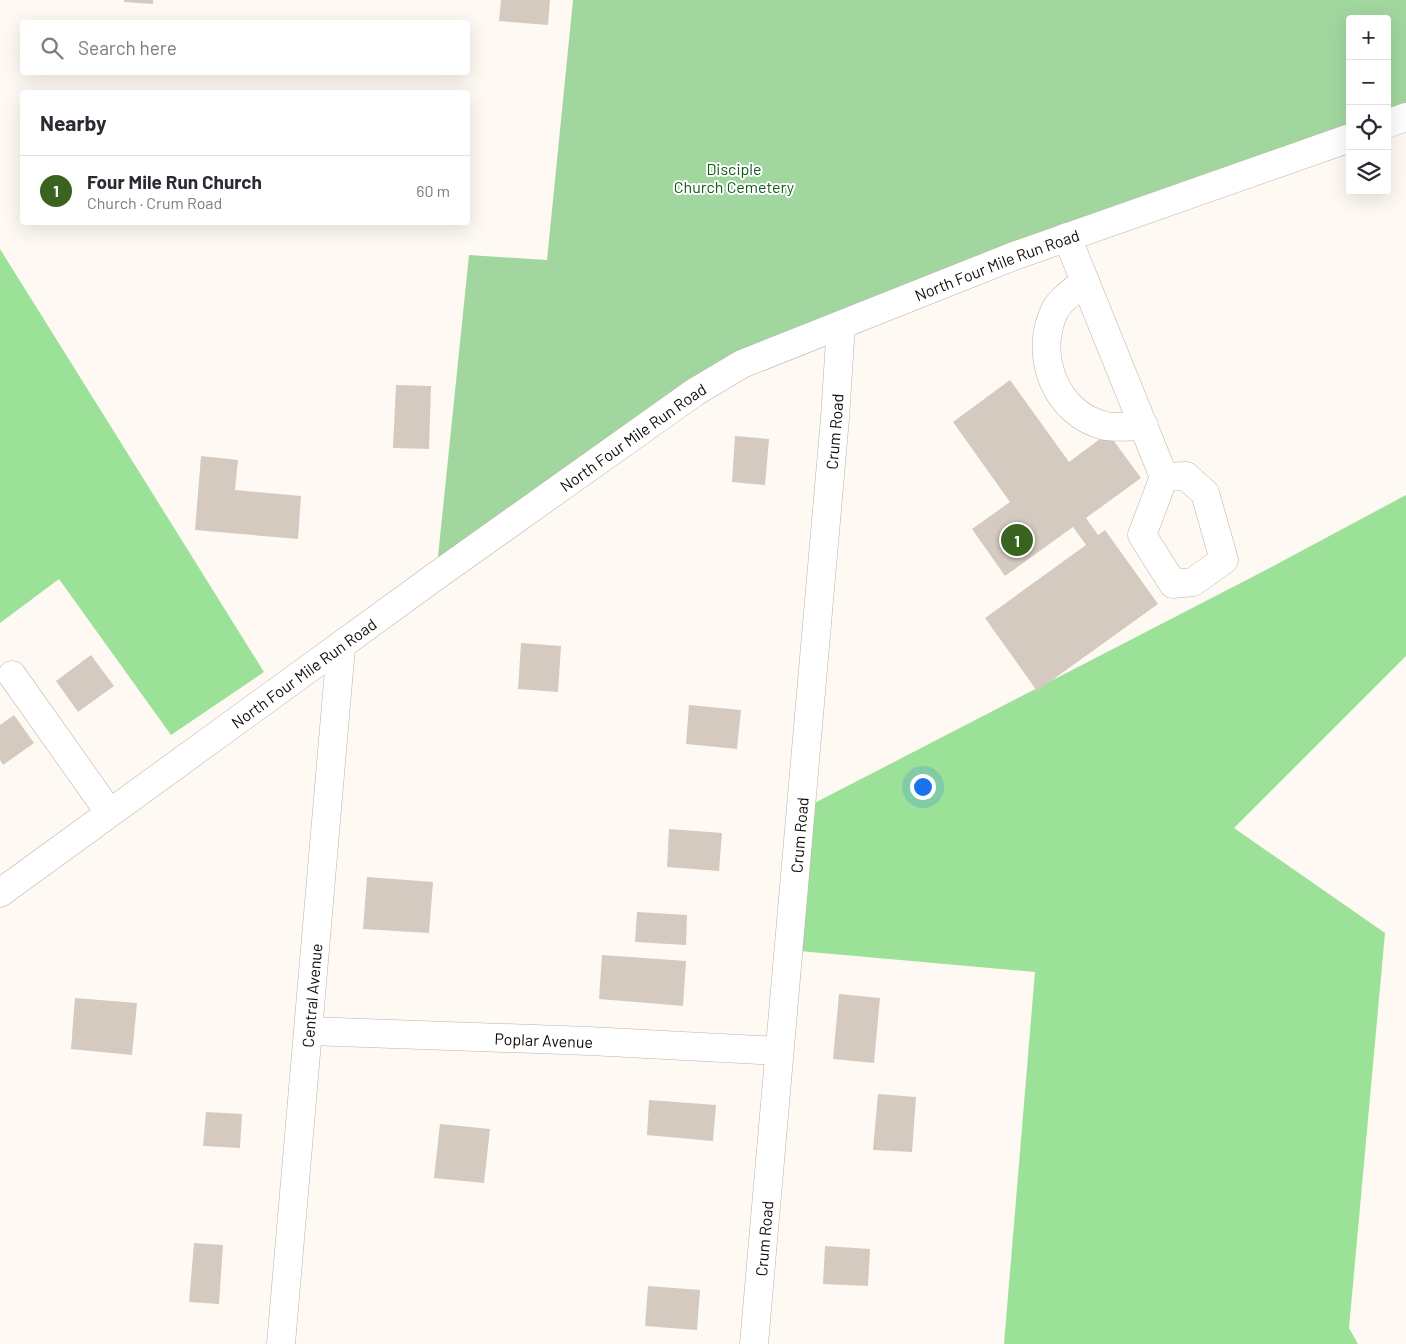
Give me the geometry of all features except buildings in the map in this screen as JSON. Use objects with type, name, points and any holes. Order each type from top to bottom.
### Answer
[{"type":"street","points":[[1391,123],[1406,117]]},
{"type":"street","name":"North Four Mile Run Road","points":[[0,892],[341,647],[436,576],[695,392],[742,364],[1014,256],[1346,139]]},
{"type":"street","points":[[1067,237],[1164,477]]},
{"type":"street","points":[[1085,281],[1056,309],[1047,334],[1047,366],[1059,394],[1079,415],[1106,426],[1144,426]]},
{"type":"street","name":"Crum Road","points":[[754,1344],[835,418],[841,325]]},
{"type":"street","name":"Central Avenue","points":[[282,1344],[341,647]]},
{"type":"street","points":[[12,675],[109,812]]},
{"type":"street","name":"Poplar Avenue","points":[[309,1031],[589,1041],[779,1051]]},
{"type":"green space","name":"Disciple Church Cemetery","points":[[573,0],[1406,0],[1406,117],[1391,123],[1391,15],[1346,15],[1346,139],[742,364],[436,576],[469,255],[547,260]]},
{"type":"green space","points":[[0,249],[264,672],[171,735],[59,579],[0,623]]},
{"type":"green space","points":[[1406,495],[1406,656],[1234,828],[1385,933],[1349,1328],[1358,1344],[1004,1344],[1035,972],[788,950],[801,810],[1262,572]]},
{"type":"place","name":"Four Mile Run Church","points":[[1017,540]]}]
